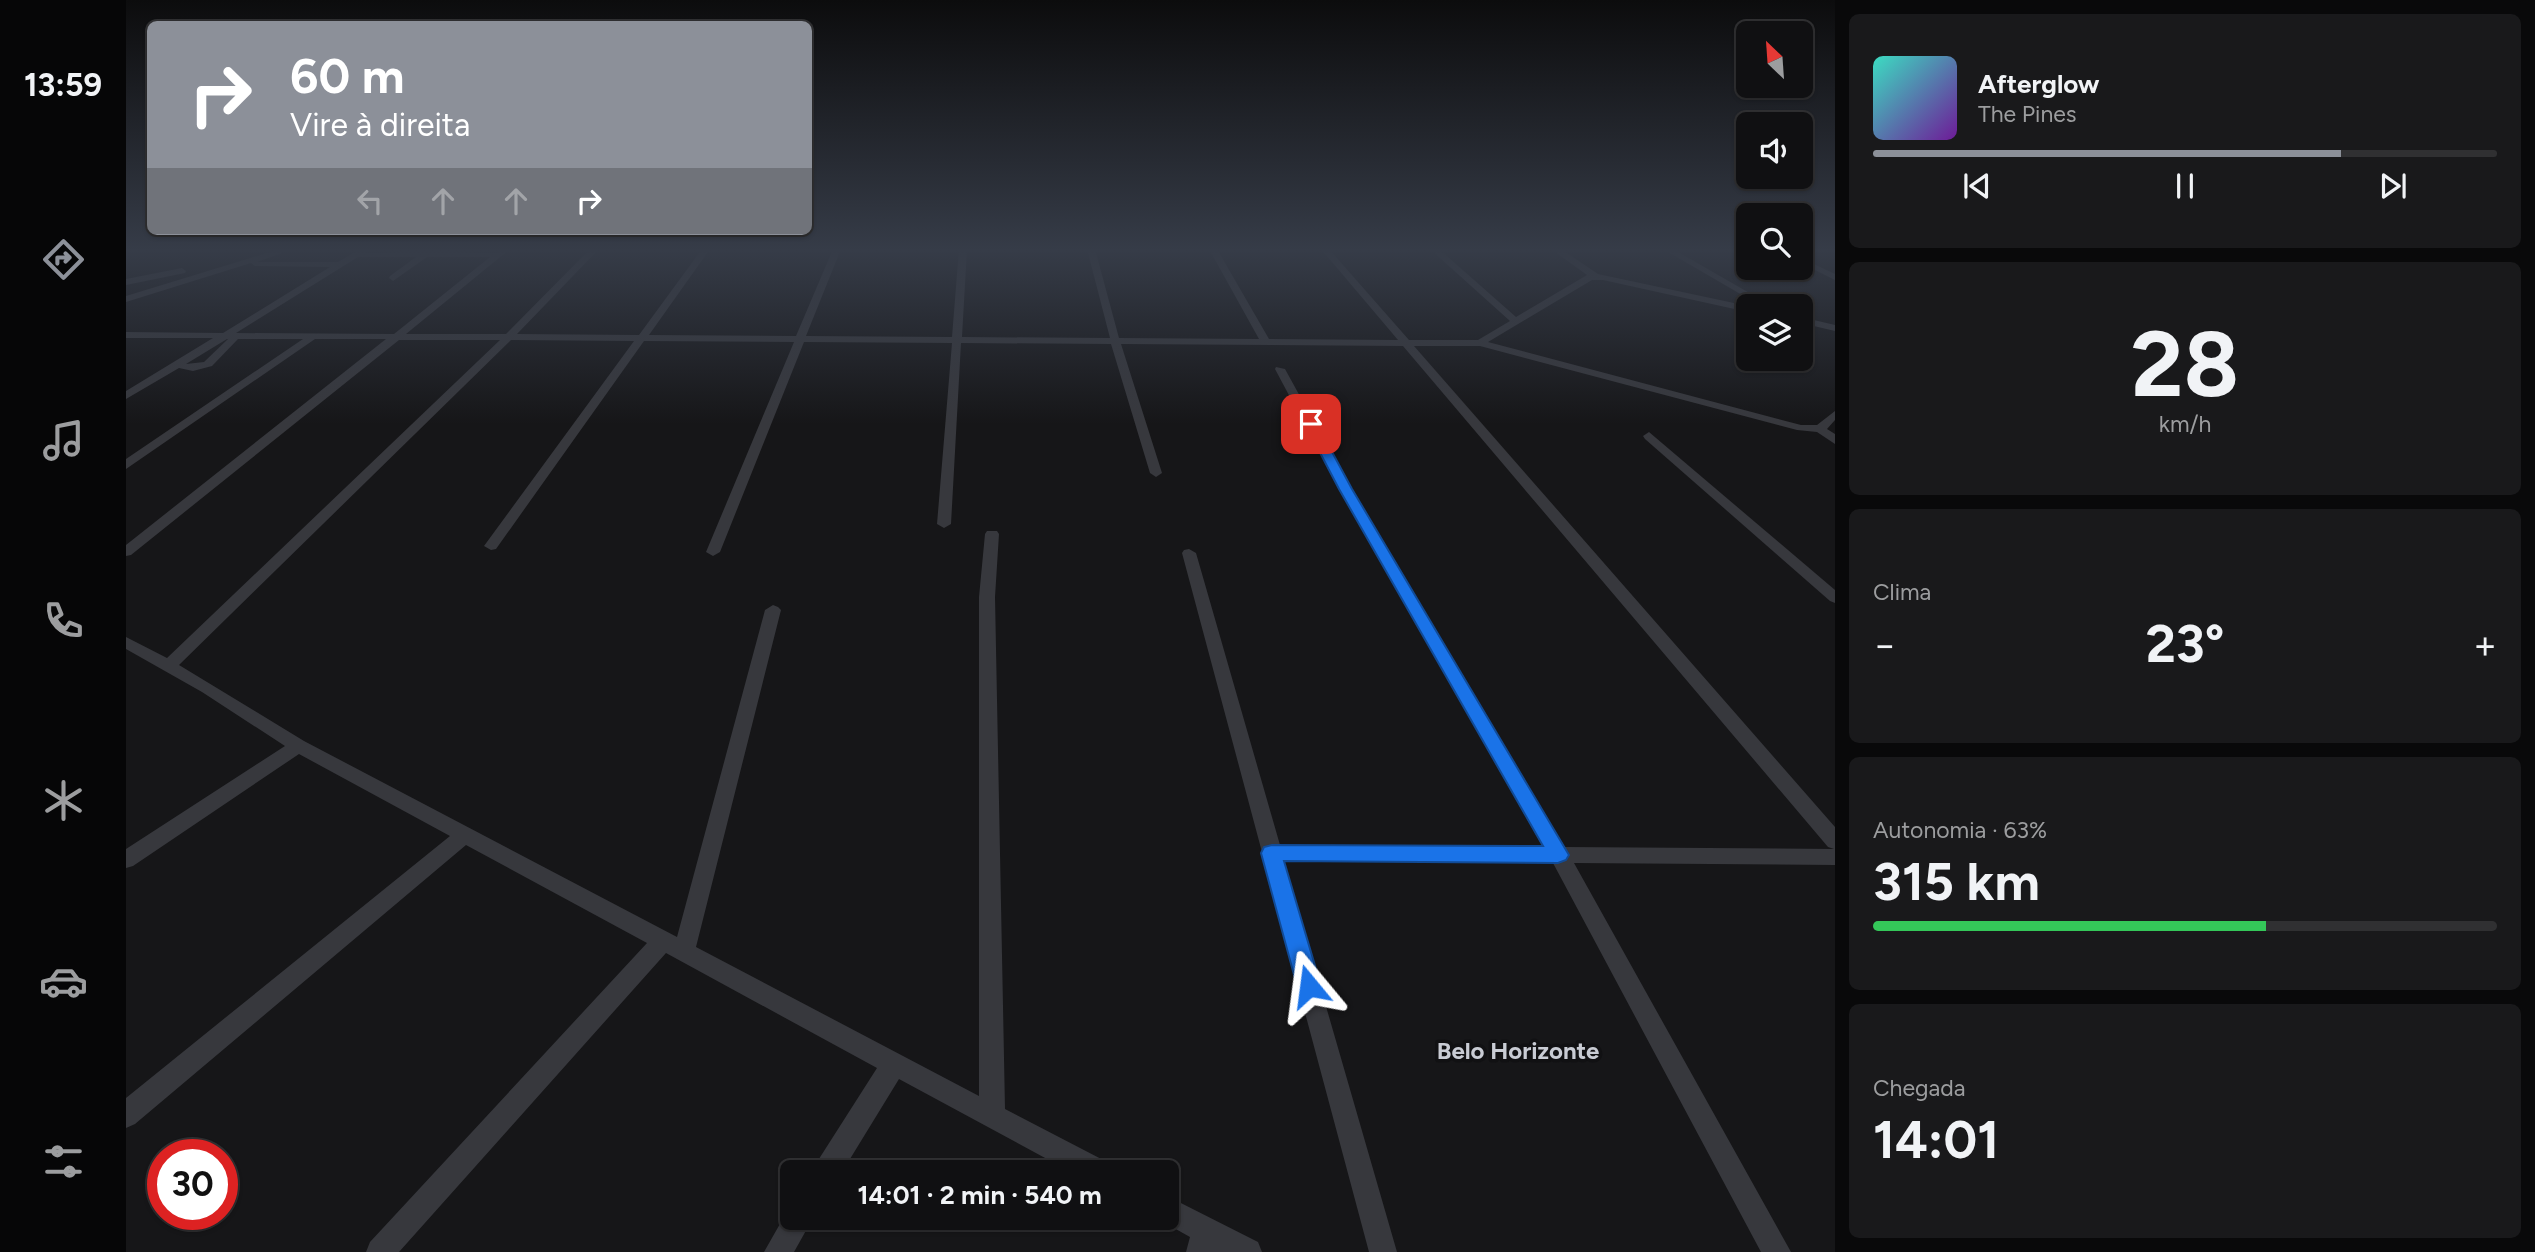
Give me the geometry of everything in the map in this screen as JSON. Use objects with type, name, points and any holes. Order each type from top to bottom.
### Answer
[{"type":"street","points":[[126,396],[181,364],[198,350],[230,336],[275,307]]},
{"type":"street","points":[[126,552],[435,307]]},
{"type":"street","points":[[168,666],[538,307]]},
{"type":"street","points":[[491,547],[603,389],[665,307]]},
{"type":"street","points":[[713,552],[814,307]]},
{"type":"street","points":[[944,524],[959,307]]},
{"type":"street","points":[[1106,307],[1156,473]]},
{"type":"street","points":[[1246,307],[1266,342]]},
{"type":"street","points":[[1375,307],[1835,841]]},
{"type":"street","points":[[1500,307],[1515,321]]},
{"type":"street","points":[[1480,343],[1538,307]]},
{"type":"street","points":[[1813,323],[1835,328]]},
{"type":"street","points":[[126,335],[1480,343],[1801,428],[1820,429],[1835,440]]},
{"type":"street","points":[[126,343],[141,335]]},
{"type":"street","points":[[181,364],[183,367],[196,367],[213,363],[230,336]]},
{"type":"street","points":[[126,465],[312,337]]},
{"type":"street","points":[[1280,369],[1345,489],[1558,855],[1777,1252]]},
{"type":"street","points":[[1820,429],[1835,414]]},
{"type":"street","points":[[1649,436],[1835,598]]},
{"type":"street","points":[[992,534],[987,597],[992,1116]]},
{"type":"street","points":[[1188,553],[1211,627],[1383,1252]]},
{"type":"street","points":[[380,1252],[673,947],[773,610]]},
{"type":"street","points":[[126,642],[208,688],[299,746],[1074,1160]]},
{"type":"street","points":[[126,860],[299,746]]},
{"type":"street","points":[[126,1115],[465,835]]},
{"type":"street","points":[[1272,853],[1835,857]]},
{"type":"street","points":[[834,1160],[894,1064]]},
{"type":"street","points":[[1179,1220],[1203,1241],[1248,1252]]},
{"type":"street","points":[[778,1252],[792,1230]]},
{"type":"district","name":"Belo Horizonte","points":[[1518,1050]]},
{"type":"route","points":[[1309,986],[1272,853],[1558,855],[1345,489],[1311,424]]}]
